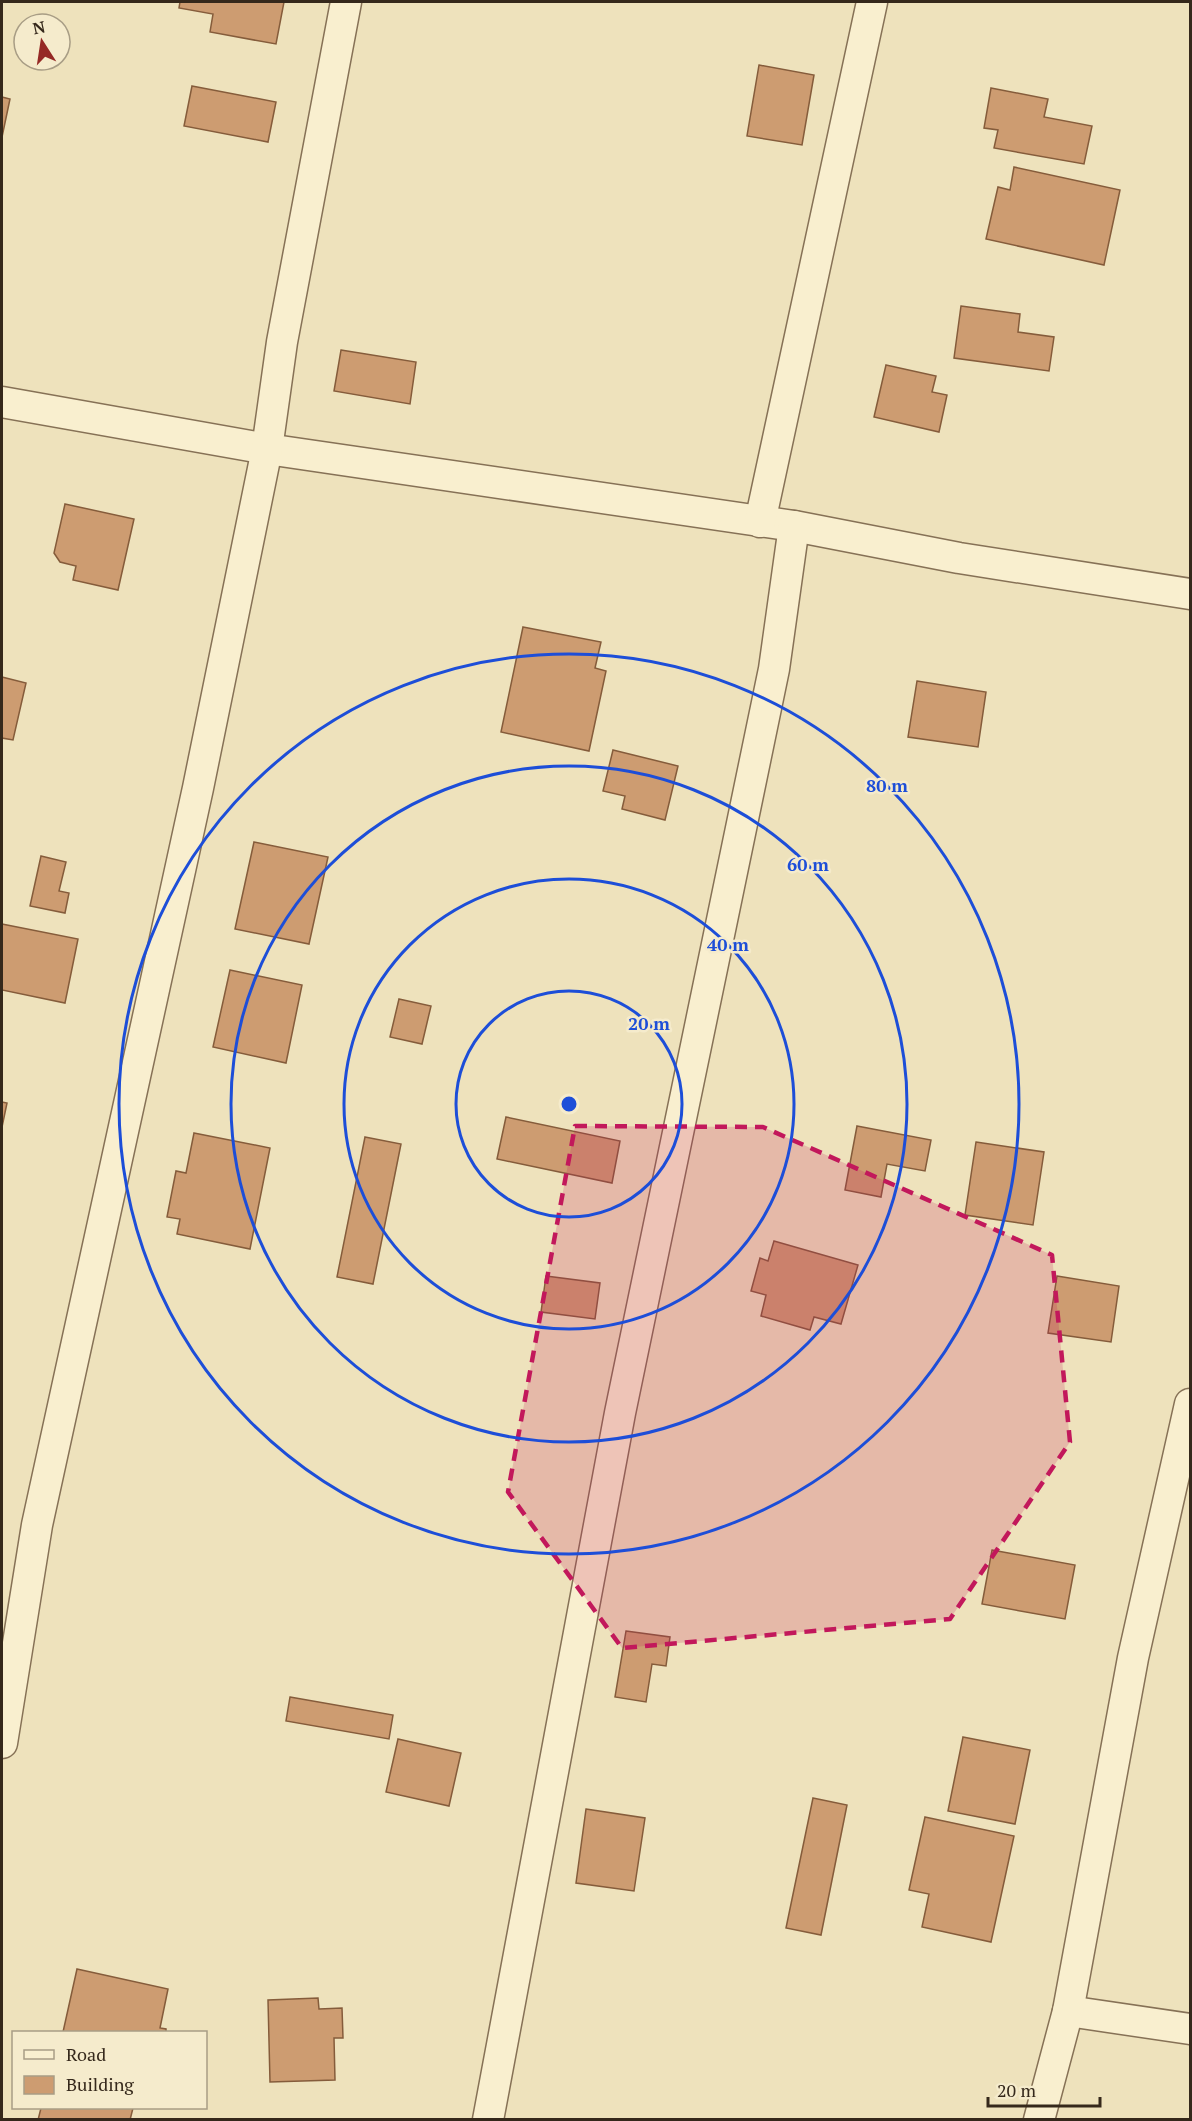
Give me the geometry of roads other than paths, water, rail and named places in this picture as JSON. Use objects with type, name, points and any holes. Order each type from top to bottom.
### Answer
[{"type":"street","points":[[2,1743],[37,1525],[198,788],[267,448],[282,342],[346,2]]},
{"type":"street","points":[[760,522],[872,2]]},
{"type":"street","points":[[2,402],[267,448],[795,526],[959,558],[1191,594]]},
{"type":"street","points":[[488,2120],[620,1413],[774,669],[795,526]]},
{"type":"street","points":[[1040,2120],[1068,2011],[1133,1658],[1191,1404]]},
{"type":"street","points":[[1068,2011],[1191,2029]]}]
